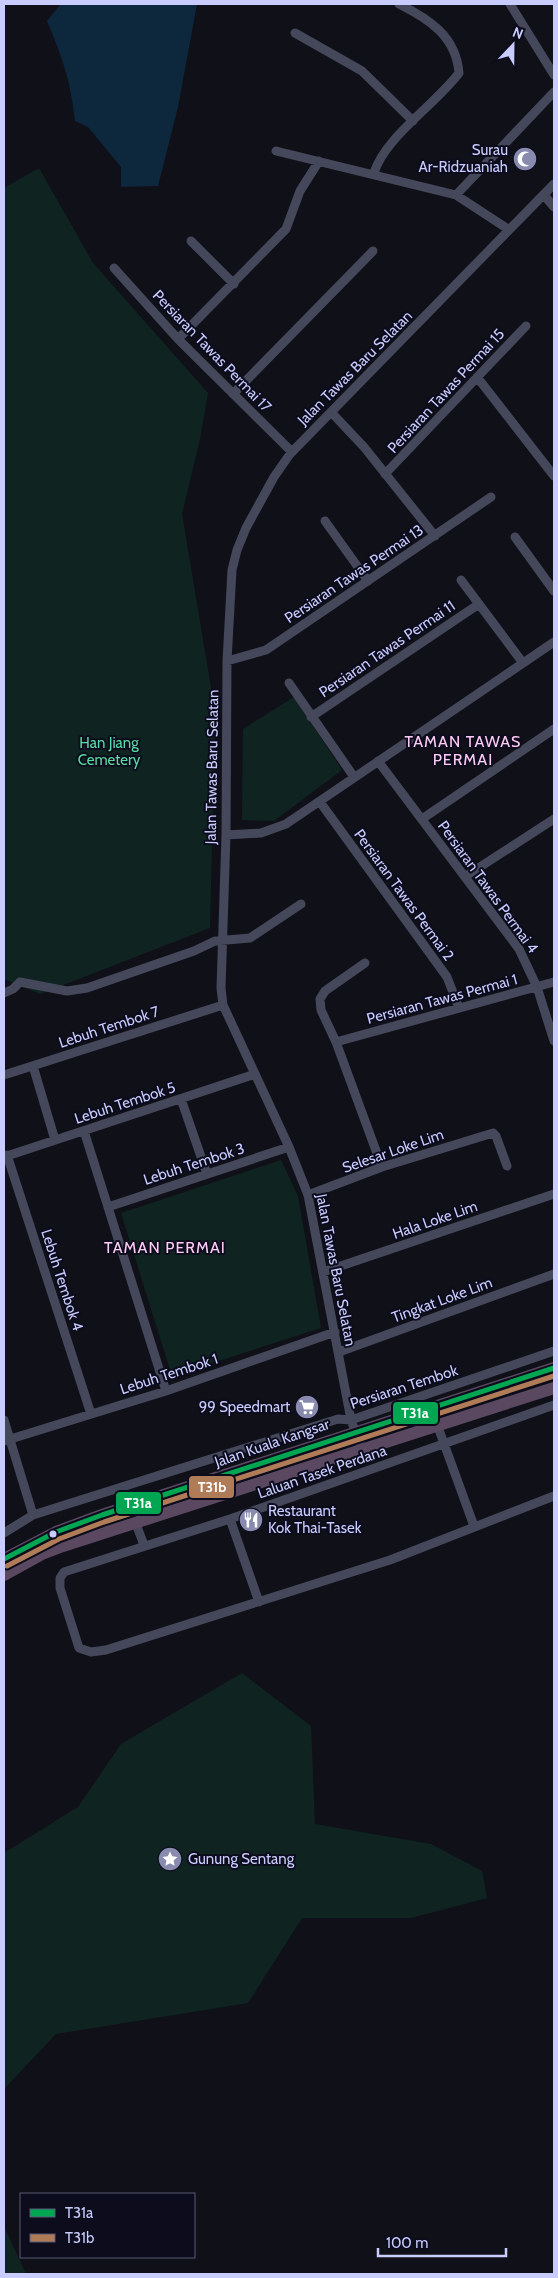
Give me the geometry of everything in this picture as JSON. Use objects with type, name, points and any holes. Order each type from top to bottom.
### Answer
[{"type":"highway","name":"Jalan Kuala Kangsar","points":[[4,1559],[49,1536],[102,1515],[554,1368]]},
{"type":"highway","points":[[4,1575],[42,1554],[554,1388]]},
{"type":"highway","points":[[136,1524],[141,1512],[157,1503],[160,1497]]},
{"type":"highway","points":[[102,1515],[109,1519],[129,1518],[136,1524]]},
{"type":"street","points":[[374,174],[384,152],[413,121],[445,92],[459,73],[457,57],[445,37],[426,18],[399,4]]},
{"type":"street","points":[[510,4],[554,75]]},
{"type":"street","points":[[295,34],[362,71],[413,121]]},
{"type":"street","points":[[456,195],[554,92]]},
{"type":"street","points":[[276,151],[456,195],[508,229]]},
{"type":"street","points":[[178,339],[286,229],[298,198],[318,161]]},
{"type":"street","name":"Jalan Tawas Baru Selatan","points":[[362,1449],[351,1420],[308,1195],[289,1147],[223,1005],[221,979],[226,836],[227,661],[232,570],[237,550],[274,477],[292,452],[554,184]]},
{"type":"street","points":[[544,195],[554,207]]},
{"type":"street","points":[[191,241],[234,284]]},
{"type":"street","points":[[233,394],[373,250]]},
{"type":"street","name":"Persiaran Tawas Permai 17","points":[[114,268],[178,339],[292,452]]},
{"type":"street","name":"Persiaran Tawas Permai 15","points":[[385,474],[526,326]]},
{"type":"street","points":[[477,377],[554,476]]},
{"type":"street","points":[[332,412],[385,474],[434,536]]},
{"type":"street","name":"Persiaran Tawas Permai 13","points":[[227,661],[266,650],[491,497]]},
{"type":"street","points":[[325,521],[368,581]]},
{"type":"street","points":[[515,537],[554,591]]},
{"type":"street","points":[[461,580],[523,663]]},
{"type":"street","name":"Persiaran Tawas Permai 11","points":[[311,717],[479,604]]},
{"type":"street","points":[[226,836],[261,834],[275,830],[320,802],[554,642]]},
{"type":"street","points":[[289,683],[354,777]]},
{"type":"street","points":[[422,820],[554,730]]},
{"type":"street","name":"Persiaran Tawas Permai 4","points":[[378,761],[519,949],[536,987],[554,1041]]},
{"type":"street","name":"Persiaran Tawas Permai 2","points":[[320,802],[447,977],[459,1008]]},
{"type":"street","points":[[466,876],[554,818]]},
{"type":"street","points":[[4,993],[13,989],[20,982],[67,991],[87,988],[223,939],[250,938],[301,904]]},
{"type":"street","points":[[365,963],[326,991],[320,999],[321,1010],[336,1042],[382,1167]]},
{"type":"street","name":"Persiaran Tawas Permai 1","points":[[336,1042],[554,982]]},
{"type":"street","name":"Lebuh Tembok 7","points":[[4,1075],[223,1005]]},
{"type":"street","points":[[33,1066],[55,1140]]},
{"type":"street","name":"Lebuh Tembok 5","points":[[6,1156],[256,1074]]},
{"type":"street","points":[[181,1099],[207,1174]]},
{"type":"street","points":[[84,1131],[166,1391]]},
{"type":"street","name":"Selesar Loke Lim","points":[[308,1195],[382,1167],[493,1133],[496,1136],[507,1166]]},
{"type":"street","name":"Lebuh Tembok 3","points":[[108,1208],[289,1147]]},
{"type":"street","name":"Lebuh Tembok 4","points":[[6,1156],[91,1414]]},
{"type":"street","name":"Hala Loke Lim","points":[[323,1272],[554,1194]]},
{"type":"street","name":"Tingkat Loke Lim","points":[[339,1352],[554,1274]]},
{"type":"street","name":"Lebuh Tembok 1","points":[[6,1440],[166,1391],[335,1332]]},
{"type":"street","name":"Persiaran Tembok","points":[[4,1533],[33,1515],[338,1419],[351,1420],[554,1351]]},
{"type":"street","name":"Laluan Tasek Perdana","points":[[259,1602],[106,1650],[91,1652],[79,1648],[60,1588],[60,1578],[64,1572],[230,1519],[554,1405]]},
{"type":"street","points":[[4,1420],[6,1440],[33,1515]]},
{"type":"street","points":[[438,1427],[474,1526]]},
{"type":"street","points":[[230,1519],[259,1602],[390,1560],[554,1496]]},
{"type":"street","points":[[136,1524],[144,1545]]},
{"type":"green space","name":"Han Jiang Cemetery","points":[[39,168],[93,263],[208,393],[200,439],[182,514],[215,712],[210,928],[40,994],[4,979],[4,188]]},
{"type":"green space","points":[[294,697],[342,770],[274,821],[242,820],[243,729]]},
{"type":"green space","points":[[281,1160],[298,1196],[321,1328],[172,1376],[121,1213]]},
{"type":"green space","points":[[242,1673],[311,1726],[315,1824],[431,1844],[482,1871],[487,1898],[411,1918],[302,1918],[248,2003],[56,2034],[4,2089],[4,1853],[78,1807],[121,1744]]},
{"type":"green space","points":[[4,2226],[26,2274],[4,2274]]},
{"type":"water","points":[[61,4],[197,4],[178,107],[158,186],[121,187],[121,167],[88,127],[75,121],[65,70],[47,21]]},
{"type":"transit line","name":"T31a","points":[[4,1559],[56,1532],[102,1515],[554,1368]]},
{"type":"transit line","name":"T31b","points":[[7,1566],[59,1539],[104,1522],[554,1376]]},
{"type":"place","name":"Surau Ar-Ridzuaniah","points":[[525,159]]},
{"type":"place","name":"99 Speedmart","points":[[307,1407]]},
{"type":"place","name":"Restaurant Kok Thai-Tasek","points":[[251,1520]]},
{"type":"place","name":"Gunung Sentang","points":[[170,1859]]},
{"type":"district","name":"TAMAN TAWAS PERMAI","points":[[463,750]]},
{"type":"district","name":"TAMAN PERMAI","points":[[165,1247]]}]
